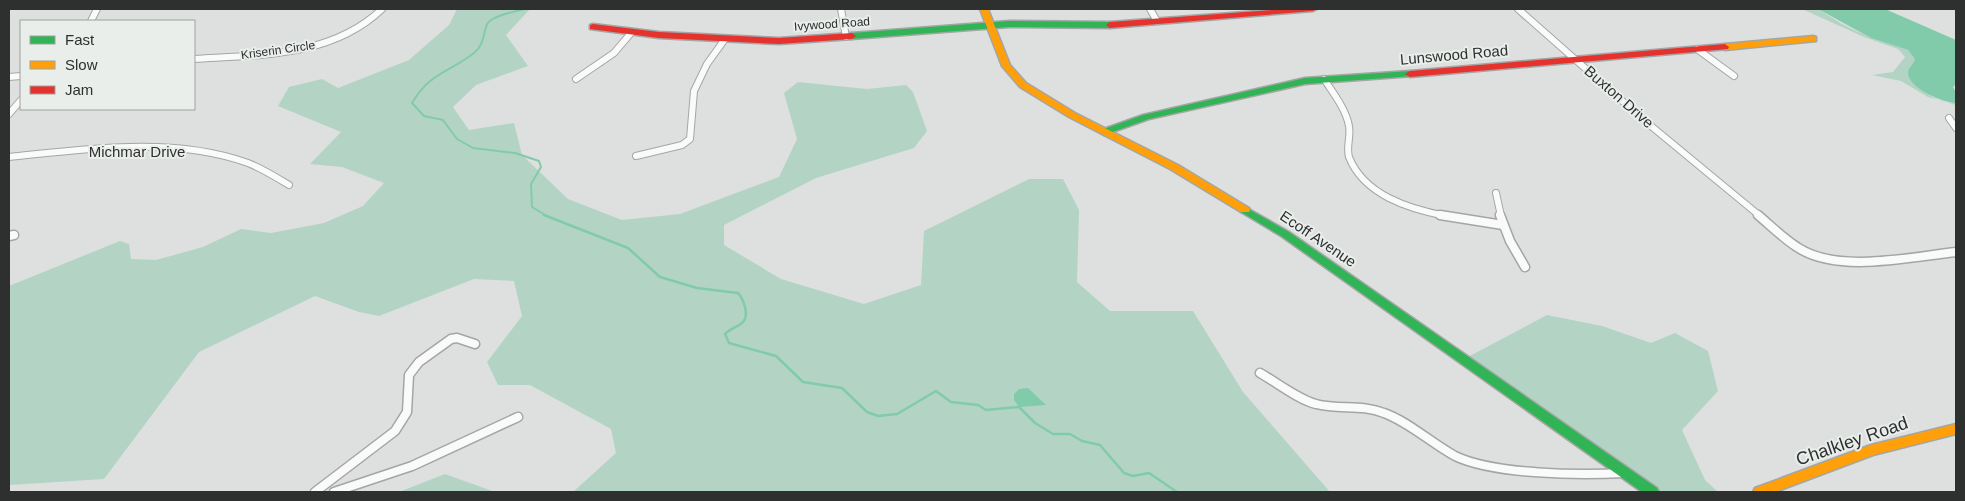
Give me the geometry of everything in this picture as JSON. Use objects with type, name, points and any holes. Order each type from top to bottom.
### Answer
[{"type":"street","name":"Kriserin Circle","points":[[195,59],[289,50],[320,44],[360,28],[382,9]]},
{"type":"street","points":[[841,9],[846,37]]},
{"type":"street","name":"Ecoff Avenue","points":[[984,9],[1006,66],[1015,78],[1046,100],[1174,167],[1292,238],[1652,492]]},
{"type":"street","points":[[1150,9],[1157,22]]},
{"type":"street","name":"Ivywood Road","points":[[593,28],[631,33],[779,41],[1029,23],[1104,25],[1157,22],[1312,9]]},
{"type":"street","name":"Buxton Drive","points":[[1518,9],[1577,59],[1600,82],[1790,242],[1806,252],[1829,260],[1849,262],[1954,254]]},
{"type":"street","points":[[576,79],[614,53],[631,33]]},
{"type":"street","points":[[636,156],[688,141],[691,134],[696,84],[725,39]]},
{"type":"street","name":"Lunswood Road","points":[[1104,132],[1146,117],[1287,84],[1324,79],[1397,75],[1813,39]]},
{"type":"street","points":[[1697,49],[1734,76]]},
{"type":"street","points":[[1324,79],[1347,118],[1350,130],[1348,150],[1352,164],[1375,188],[1396,201],[1422,210],[1457,219],[1503,225]]},
{"type":"street","points":[[9,114],[20,101]]},
{"type":"street","points":[[1949,118],[1956,128]]},
{"type":"street","name":"Michmar Drive","points":[[9,157],[122,149],[183,150],[222,156],[243,162],[268,172],[289,185]]},
{"type":"street","points":[[1496,193],[1498,210],[1503,225],[1525,267]]},
{"type":"street","points":[[316,492],[395,430],[407,412],[409,375],[419,362],[451,339],[457,338],[475,344]]},
{"type":"street","points":[[1260,373],[1315,404],[1340,408],[1363,407],[1385,413],[1456,456],[1483,466],[1581,475],[1624,473]]},
{"type":"street","points":[[334,492],[412,466],[518,417]]},
{"type":"street","name":"Chalkley Road","points":[[1760,492],[1871,450],[1956,429]]},
{"type":"shaded area","points":[[457,9],[530,9],[506,35],[528,66],[476,85],[453,107],[469,130],[514,123],[522,155],[568,199],[622,220],[680,214],[779,177],[797,139],[784,93],[798,82],[867,89],[906,85],[913,92],[927,131],[914,148],[816,178],[724,225],[724,245],[781,279],[864,304],[921,285],[924,231],[1029,179],[1063,179],[1079,210],[1077,282],[1110,311],[1193,311],[1243,392],[1330,492],[573,492],[616,453],[611,429],[530,385],[498,385],[487,362],[522,316],[514,281],[474,279],[379,316],[359,312],[315,296],[199,352],[104,479],[9,485],[9,286],[120,241],[129,244],[131,259],[156,260],[203,247],[241,229],[271,233],[324,223],[363,206],[384,183],[342,167],[310,164],[341,132],[278,106],[289,87],[322,79],[338,88],[409,60],[449,25]]},
{"type":"shaded area","points":[[1802,9],[1818,9],[1842,24],[1871,38],[1908,50],[1916,59],[1908,71],[1922,89],[1939,100],[1928,97],[1901,81],[1872,75],[1893,72],[1905,57],[1898,49],[1864,37]]},
{"type":"shaded area","points":[[1818,9],[1885,9],[1956,40],[1956,84],[1953,87],[1956,92],[1956,103],[1927,94],[1913,84],[1908,72],[1915,59],[1908,50],[1871,38]]},
{"type":"shaded area","points":[[1547,315],[1602,326],[1651,343],[1675,333],[1708,351],[1718,391],[1682,430],[1705,480],[1718,492],[1658,492],[1466,358]]},
{"type":"shaded area","points":[[1028,388],[1046,405],[1019,407],[1014,400],[1014,394],[1019,389]]},
{"type":"shaded area","points":[[445,474],[495,492],[399,492]]},
{"type":"waterway","points":[[524,9],[488,22],[478,49],[425,85],[412,103],[424,116],[443,120],[457,139],[473,148],[515,153],[539,161],[541,167],[531,184],[532,207],[547,216]]},
{"type":"waterway","points":[[544,215],[628,248],[660,277],[697,288],[738,293],[744,304],[746,316],[742,323],[725,334],[729,343],[776,356],[803,382],[842,388],[867,412],[878,416],[897,414],[936,391],[951,402],[978,405],[986,410],[1019,407],[1035,423],[1053,434],[1070,434],[1082,441],[1100,445],[1124,473],[1133,476],[1149,473],[1177,492]]},
{"type":"traffic: fast","points":[[852,36],[1009,24],[1110,25]]},
{"type":"traffic: fast","points":[[1104,132],[1146,117],[1305,81],[1410,74]]},
{"type":"traffic: fast","points":[[1245,210],[1285,234],[1652,492]]},
{"type":"traffic: slow","points":[[984,9],[1006,66],[1023,85],[1072,115],[1174,167],[1245,210]]},
{"type":"traffic: slow","points":[[1725,47],[1813,39]]},
{"type":"traffic: slow","points":[[1760,492],[1871,450],[1956,429]]},
{"type":"traffic: jam","points":[[1110,25],[1313,9]]},
{"type":"traffic: jam","points":[[593,27],[659,35],[779,41],[852,36]]},
{"type":"traffic: jam","points":[[1410,74],[1725,47]]}]
